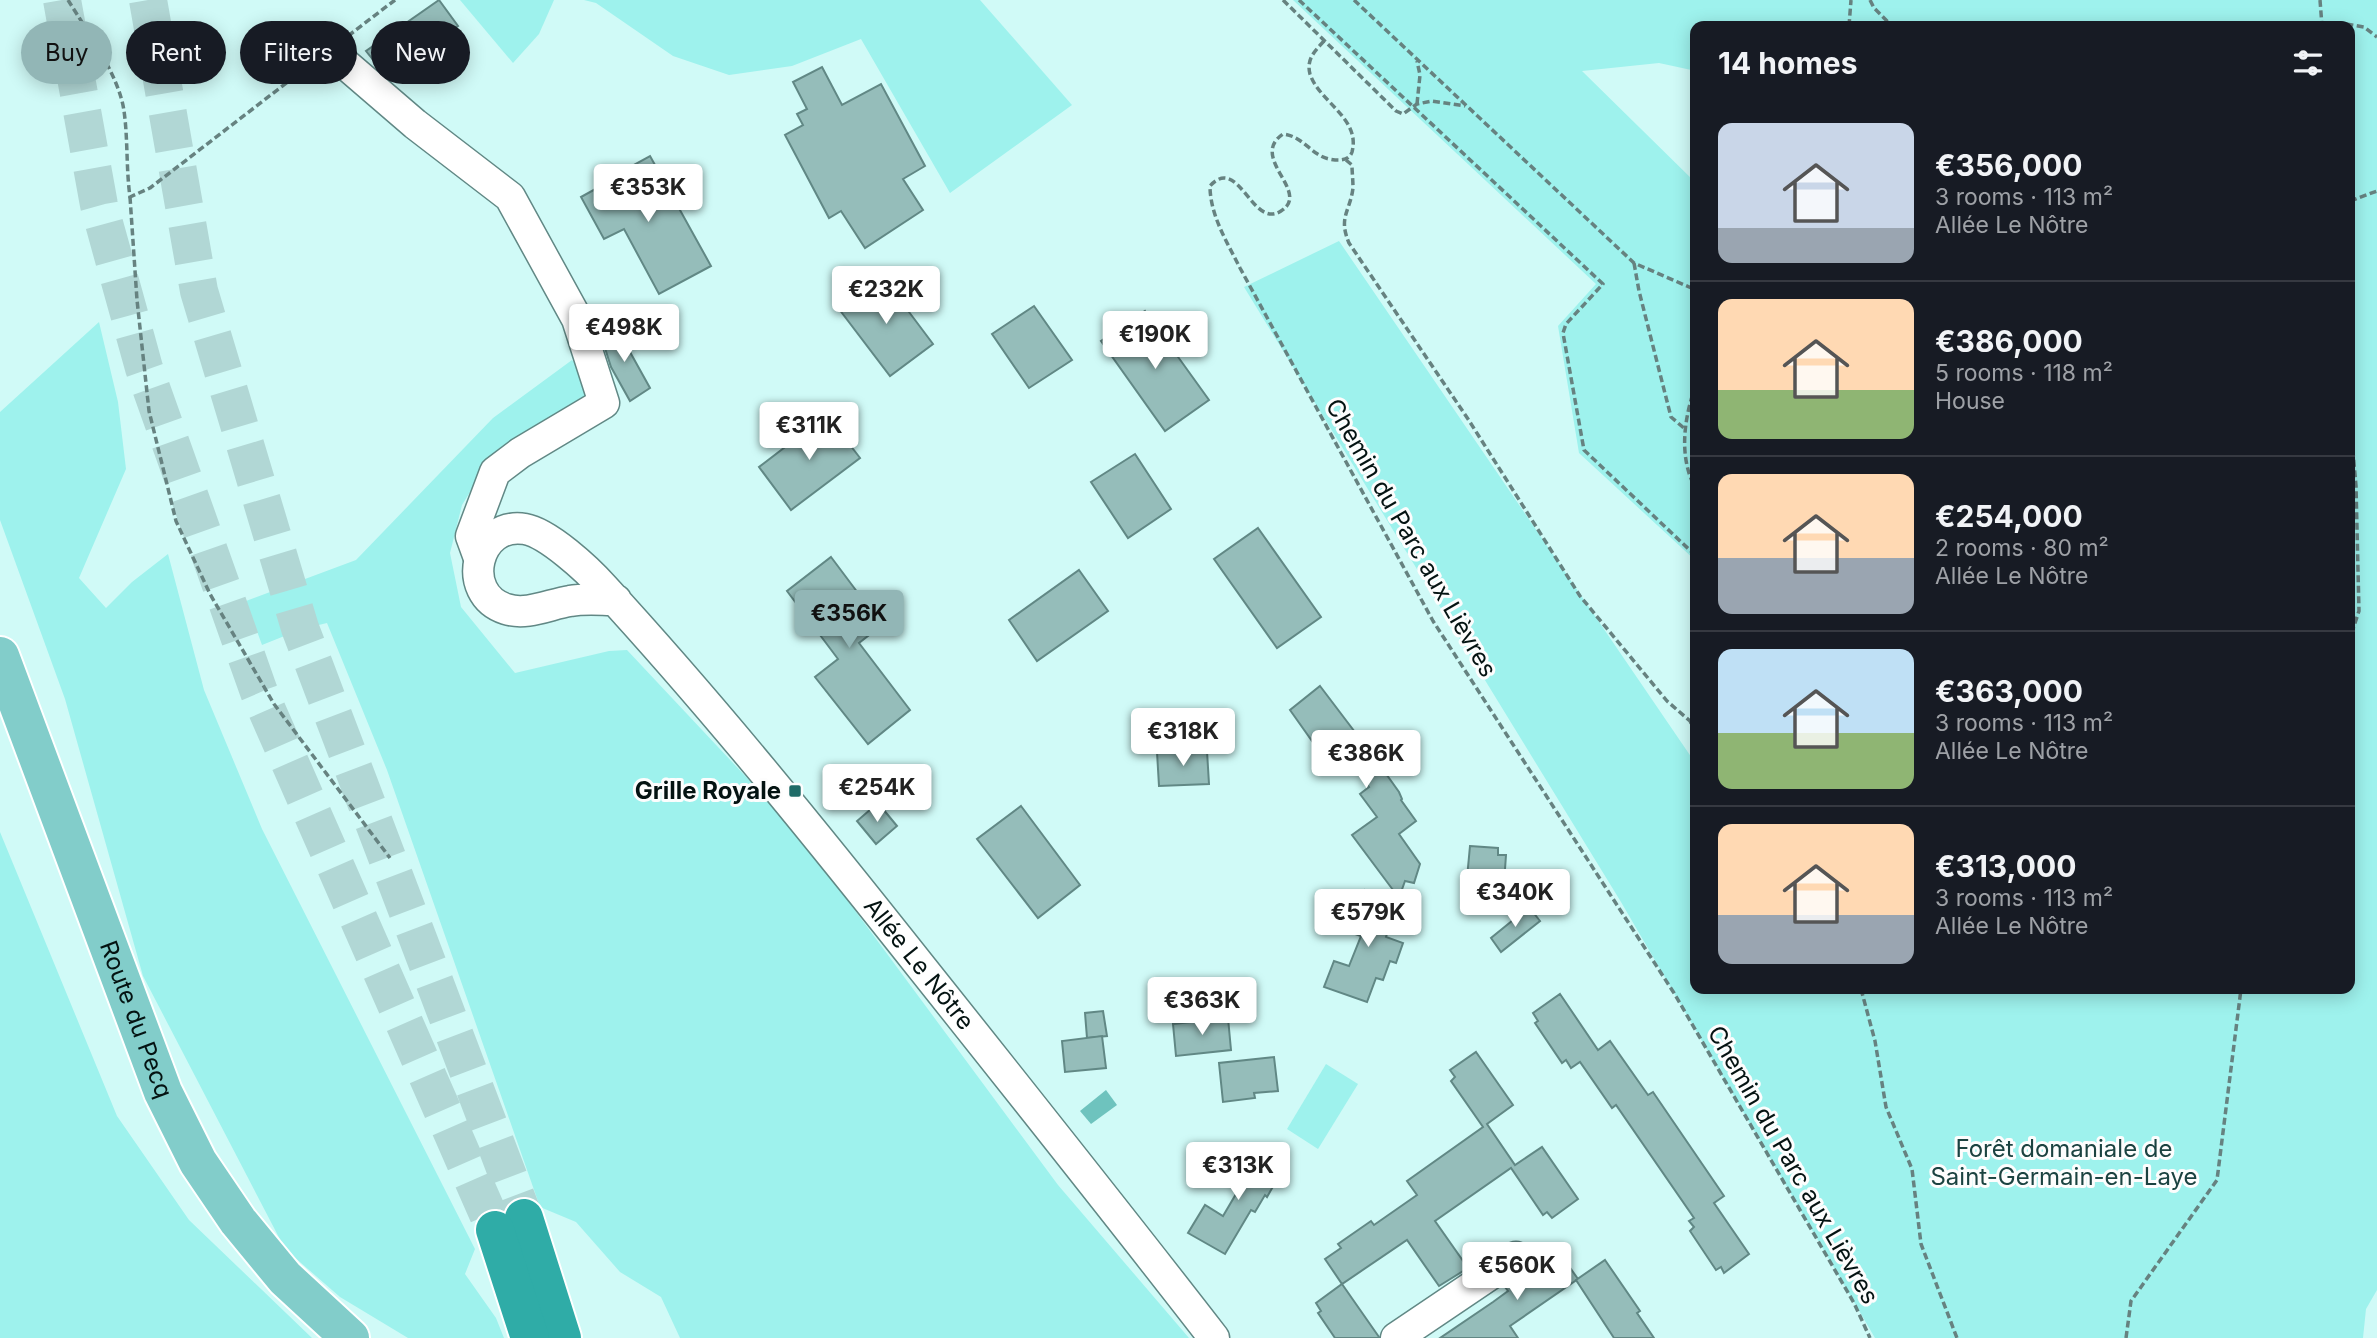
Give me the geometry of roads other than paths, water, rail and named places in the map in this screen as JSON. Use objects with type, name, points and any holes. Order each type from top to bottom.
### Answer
[{"type":"highway","points":[[509,1224],[534,1315],[562,1338]]},
{"type":"main road","name":"Route du Pecq","points":[[0,656],[163,1092],[198,1162],[238,1221],[285,1278],[350,1338]]},
{"type":"street","points":[[357,74],[415,124],[510,197],[577,319],[604,404],[520,453],[495,472],[471,536],[479,558]]},
{"type":"street","name":"Allée Le Nôtre","points":[[495,472],[506,505],[536,533],[585,566],[649,635],[821,841],[1214,1338]]},
{"type":"street","points":[[536,533],[525,529],[502,532],[484,547],[477,572],[480,586],[487,597],[498,606],[511,611],[525,611],[573,600],[616,600]]},
{"type":"street","points":[[1396,1338],[1516,1257]]},
{"type":"tunnel","points":[[62,0],[99,205],[144,368],[259,692],[495,1230]]},
{"type":"tunnel","points":[[148,0],[199,291],[300,628],[524,1218]]},
{"type":"place","name":"Grille Royale","points":[[795,791]]},
{"type":"park label","name":"Forêt domaniale de Saint-Germain-en-Laye","points":[[2064,1163]]}]
